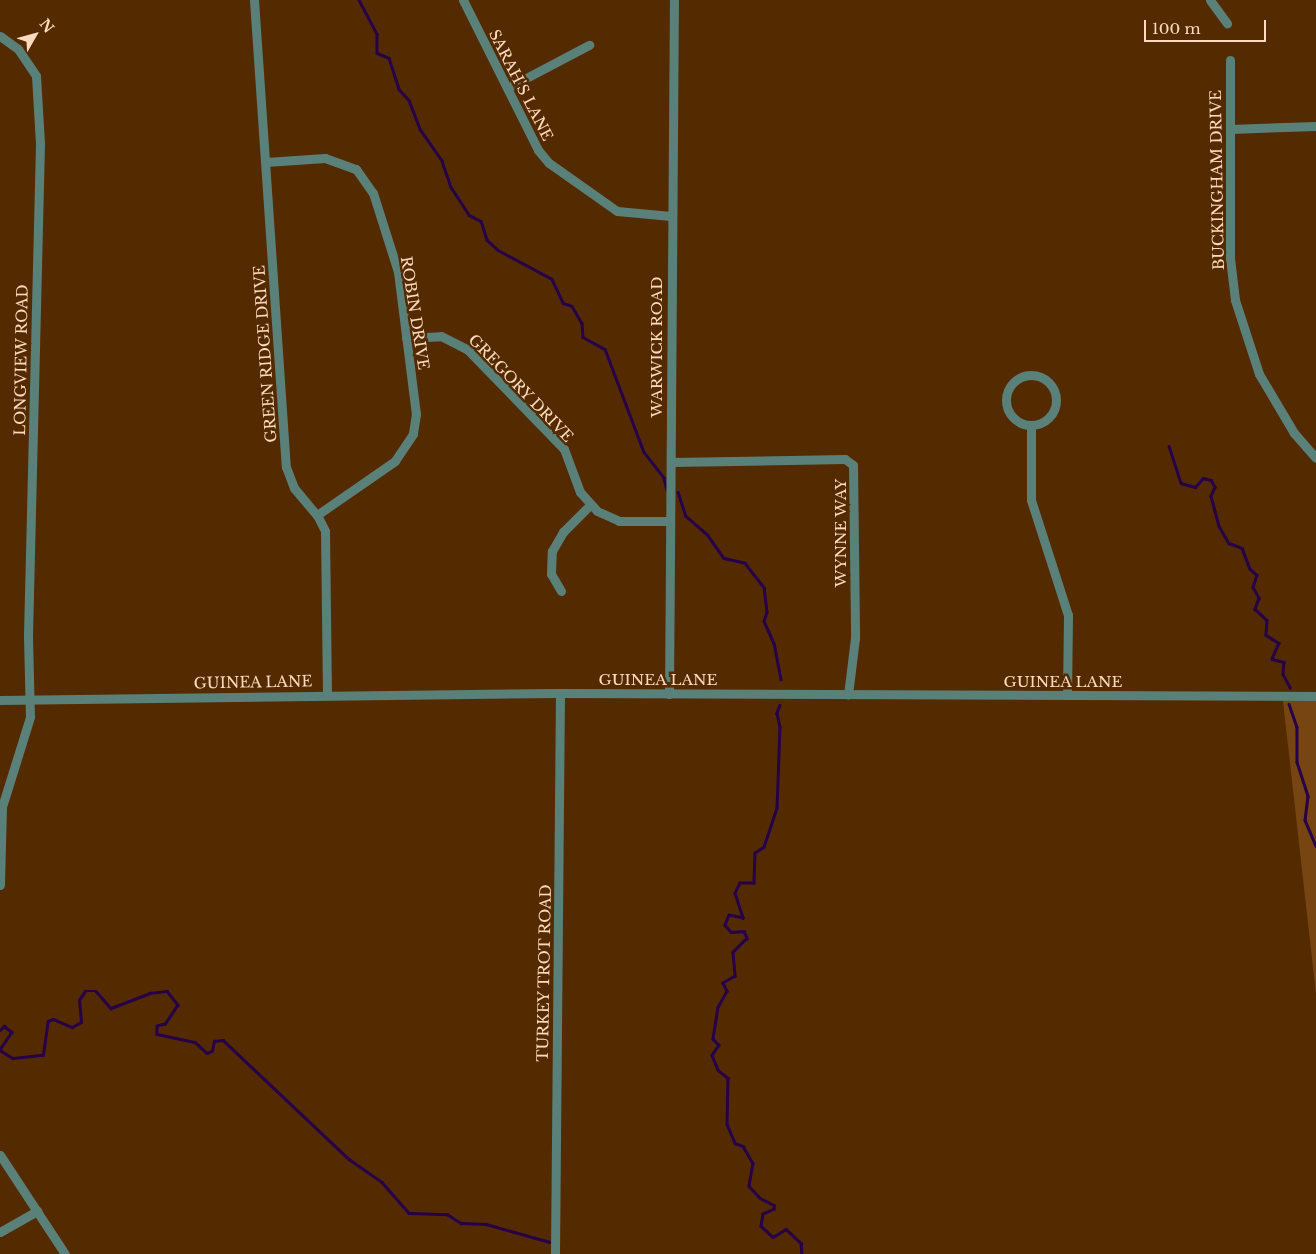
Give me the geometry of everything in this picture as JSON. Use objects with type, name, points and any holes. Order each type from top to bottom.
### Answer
[{"type":"street","name":"GREEN RIDGE DRIVE","points":[[254,0],[286,467],[294,488],[317,515],[325,531],[327,550],[327,695]]},
{"type":"street","name":"SARAH'S LANE","points":[[463,0],[507,88],[549,163],[617,211],[671,216]]},
{"type":"street","name":"WARWICK ROAD","points":[[669,694],[674,0]]},
{"type":"street","points":[[1210,0],[1227,23]]},
{"type":"street","name":"LONGVIEW ROAD","points":[[0,36],[25,57],[36,76],[39,130],[28,726],[2,806],[0,885]]},
{"type":"street","points":[[507,88],[589,45]]},
{"type":"street","name":"BUCKINGHAM DRIVE","points":[[1230,60],[1230,258],[1241,324],[1267,388],[1294,433],[1316,458]]},
{"type":"street","points":[[1230,128],[1316,126]]},
{"type":"street","name":"ROBIN DRIVE","points":[[266,162],[330,159],[347,164],[363,177],[373,193],[398,272],[416,414],[410,442],[395,461],[317,515]]},
{"type":"street","name":"GREGORY DRIVE","points":[[406,338],[441,336],[468,350],[564,449],[580,492],[590,505],[619,521],[670,521]]},
{"type":"street","points":[[1032,375],[1048,382],[1056,401],[1048,419],[1030,426],[1011,416],[1006,399],[1017,379],[1032,375]]},
{"type":"street","points":[[1030,426],[1031,500],[1068,615],[1067,695]]},
{"type":"street","name":"WYNNE WAY","points":[[670,462],[845,459],[853,465],[855,638],[848,695]]},
{"type":"street","points":[[560,591],[552,574],[552,550],[563,532],[590,505]]},
{"type":"street","name":"GUINEA LANE","points":[[0,700],[560,693],[1316,696]]},
{"type":"street","name":"TURKEY TROT ROAD","points":[[555,1254],[560,693]]},
{"type":"street","points":[[0,1155],[65,1254]]},
{"type":"street","points":[[0,1232],[37,1211]]},
{"type":"shaded area","points":[[1316,700],[1316,994],[1283,701]]},
{"type":"waterway","points":[[359,0],[377,34],[377,53],[389,58],[399,89],[409,100],[420,129],[442,161],[451,187],[469,215],[481,221],[487,240],[498,250],[552,279],[563,303],[572,306],[582,323],[583,337],[605,349],[644,452],[664,478],[667,490]]},
{"type":"waterway","points":[[1169,446],[1181,483],[1195,487],[1203,478],[1211,480],[1215,487],[1211,496],[1219,526],[1229,543],[1242,548],[1250,569],[1257,575],[1253,587],[1259,598],[1255,609],[1267,620],[1266,635],[1279,643],[1272,659],[1284,662],[1283,674],[1290,687]]},
{"type":"waterway","points":[[678,492],[686,516],[707,534],[724,558],[745,563],[764,587],[767,612],[764,621],[774,643],[781,679]]},
{"type":"waterway","points":[[1289,704],[1297,727],[1297,762],[1308,796],[1305,820],[1316,846]]},
{"type":"waterway","points":[[780,705],[777,713],[780,727],[777,808],[764,847],[755,853],[754,883],[740,883],[735,893],[743,918],[729,915],[725,925],[731,932],[744,931],[747,938],[733,952],[735,976],[723,983],[727,991],[718,1007],[713,1039],[719,1045],[712,1055],[718,1070],[728,1078],[727,1124],[735,1143],[743,1146],[753,1163],[749,1186],[760,1198],[774,1205],[774,1209],[763,1214],[761,1226],[773,1237],[786,1229],[801,1243],[802,1254]]},
{"type":"waterway","points":[[0,1050],[13,1058],[43,1055],[48,1021],[53,1019],[72,1027],[81,1022],[79,1000],[85,991],[96,991],[111,1008],[150,993],[167,991],[178,1005],[165,1024],[157,1026],[157,1034],[195,1042],[207,1053],[212,1051],[214,1041],[223,1040],[349,1159],[382,1182],[409,1213],[447,1214],[461,1223],[486,1224],[550,1242]]},
{"type":"waterway","points":[[0,1030],[4,1026],[12,1032],[0,1050]]}]
